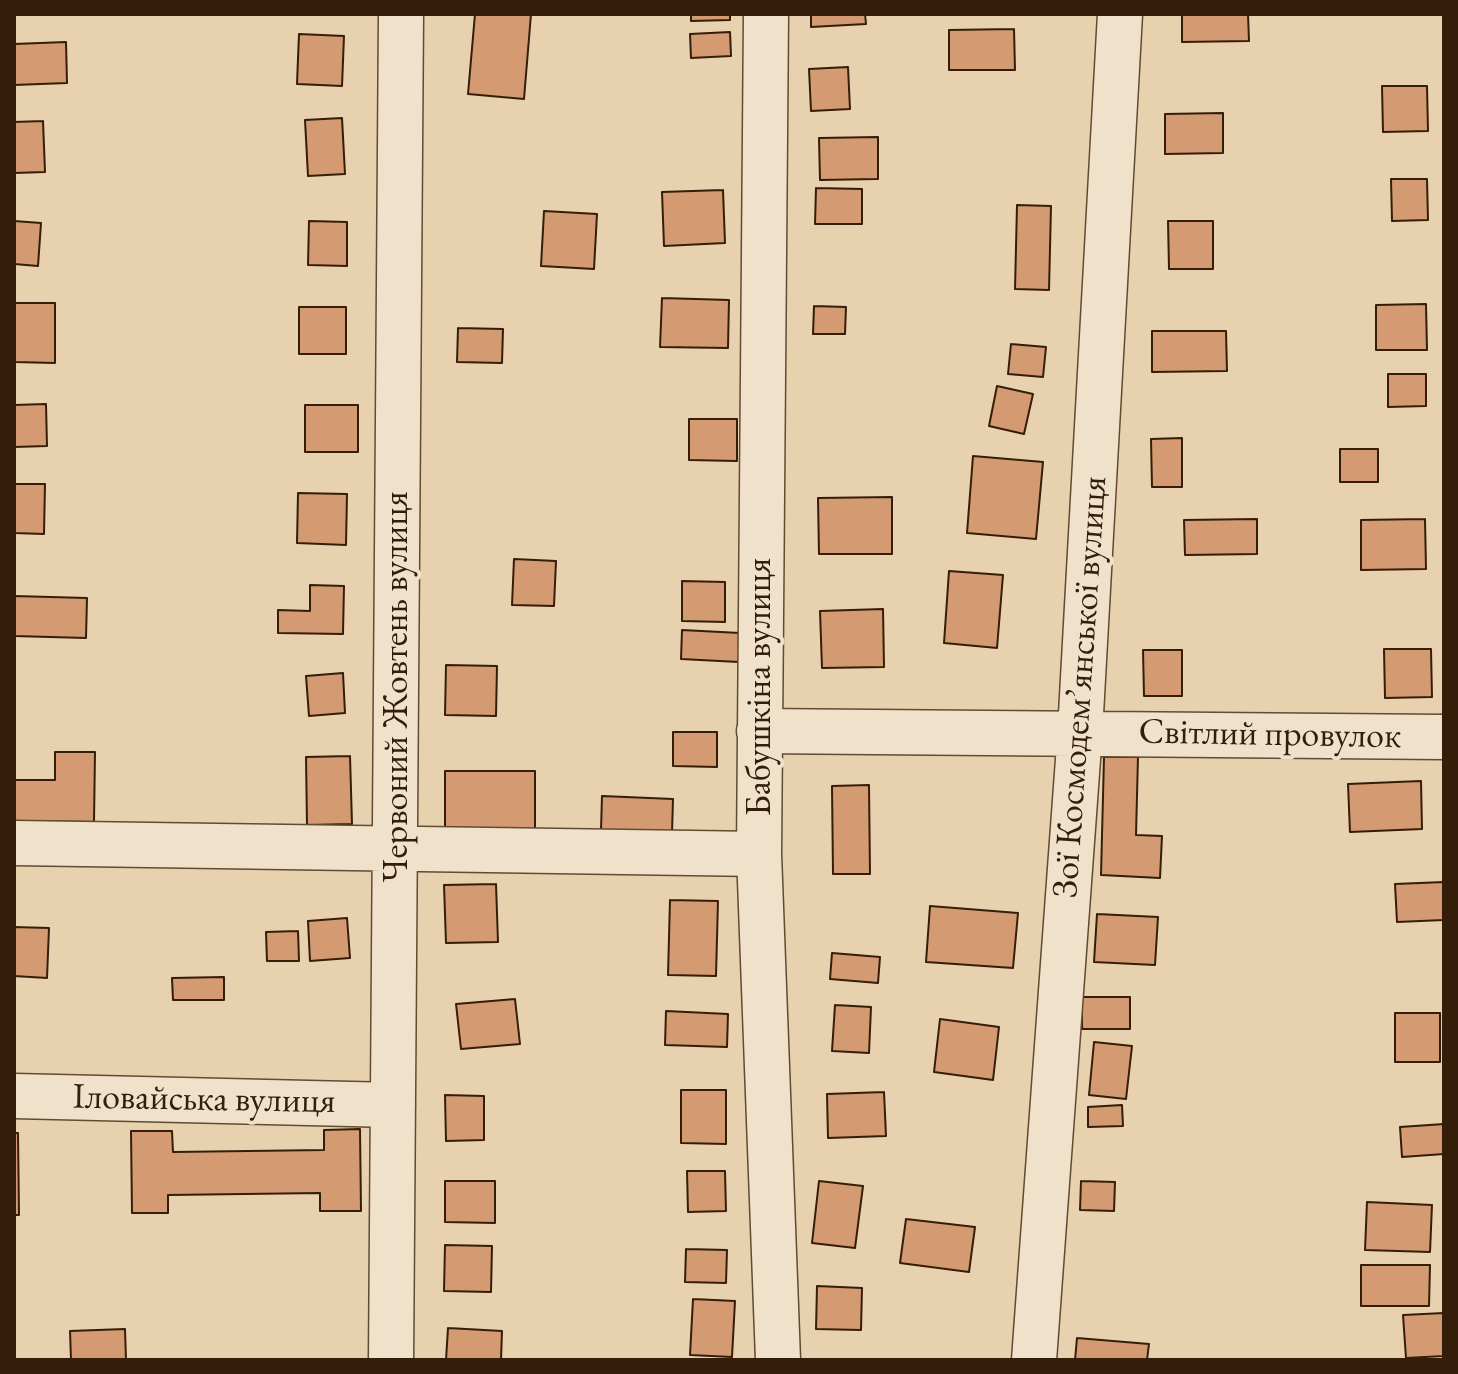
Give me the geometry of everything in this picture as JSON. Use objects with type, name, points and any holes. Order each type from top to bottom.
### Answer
[{"type":"street","name":"Червоний Жовтень вулиця","points":[[391,1360],[401,14]]},
{"type":"street","name":"Бабушкіна вулиця","points":[[766,14],[759,854],[778,1360]]},
{"type":"street","name":"Зої Космодем’янської вулиця","points":[[1034,1360],[1080,732],[1120,14]]},
{"type":"street","name":"Світлий провулок","points":[[759,731],[1444,737]]},
{"type":"street","points":[[14,843],[759,854]]},
{"type":"street","name":"Іловайська вулиця","points":[[14,1096],[393,1105]]},
{"type":"building","points":[[475,14],[531,14],[524,99],[468,94]]},
{"type":"building","points":[[691,14],[730,14],[730,20],[691,21]]},
{"type":"building","points":[[811,14],[865,14],[866,24],[811,27]]},
{"type":"building","points":[[1182,14],[1248,14],[1249,41],[1182,42]]},
{"type":"building","points":[[1014,29],[1015,70],[949,70],[949,30]]},
{"type":"building","points":[[730,32],[731,56],[691,58],[690,34]]},
{"type":"building","points":[[299,34],[344,36],[342,86],[297,84]]},
{"type":"building","points":[[66,42],[67,83],[14,85],[14,44]]},
{"type":"building","points":[[848,67],[850,109],[811,111],[809,69]]},
{"type":"building","points":[[1382,86],[1427,86],[1428,131],[1383,132]]},
{"type":"building","points":[[1223,113],[1223,153],[1165,154],[1165,114]]},
{"type":"building","points":[[342,118],[345,174],[308,176],[305,120]]},
{"type":"building","points":[[43,121],[45,172],[14,173],[14,122]]},
{"type":"building","points":[[878,137],[878,179],[820,180],[819,138]]},
{"type":"building","points":[[1391,179],[1427,179],[1428,220],[1392,221]]},
{"type":"building","points":[[816,188],[862,189],[862,224],[815,224]]},
{"type":"building","points":[[723,190],[725,243],[664,246],[662,192]]},
{"type":"building","points":[[1017,205],[1051,206],[1049,290],[1015,289]]},
{"type":"building","points":[[544,211],[597,214],[594,269],[541,266]]},
{"type":"building","points":[[14,221],[41,223],[38,266],[14,264]]},
{"type":"building","points":[[309,221],[347,222],[347,266],[308,265]]},
{"type":"building","points":[[1168,221],[1213,221],[1213,269],[1169,269]]},
{"type":"building","points":[[662,298],[729,300],[728,348],[660,347]]},
{"type":"building","points":[[14,303],[55,303],[55,363],[14,362]]},
{"type":"building","points":[[1426,304],[1427,350],[1376,350],[1376,305]]},
{"type":"building","points":[[814,306],[846,307],[845,334],[813,334]]},
{"type":"building","points":[[299,307],[346,307],[346,354],[299,354]]},
{"type":"building","points":[[458,328],[503,329],[502,363],[457,362]]},
{"type":"building","points":[[1152,331],[1226,331],[1227,371],[1152,372]]},
{"type":"building","points":[[1011,344],[1046,347],[1043,377],[1008,374]]},
{"type":"building","points":[[1388,374],[1426,374],[1426,406],[1388,407]]},
{"type":"building","points":[[997,386],[1033,394],[1024,434],[989,426]]},
{"type":"building","points":[[46,404],[47,446],[14,447],[14,405]]},
{"type":"building","points":[[305,405],[358,405],[358,452],[305,452]]},
{"type":"building","points":[[689,419],[737,419],[737,461],[689,460]]},
{"type":"building","points":[[1182,438],[1182,487],[1152,487],[1151,439]]},
{"type":"building","points":[[1340,449],[1378,449],[1378,482],[1340,482]]},
{"type":"building","points":[[973,456],[1043,462],[1036,539],[967,533]]},
{"type":"building","points":[[14,484],[45,484],[44,534],[14,533]]},
{"type":"building","points":[[298,493],[347,494],[346,545],[297,543]]},
{"type":"building","points":[[892,497],[892,554],[819,554],[818,498]]},
{"type":"building","points":[[1257,519],[1257,554],[1185,555],[1184,520]]},
{"type":"building","points":[[1425,519],[1426,569],[1361,570],[1361,520]]},
{"type":"building","points":[[514,559],[556,561],[554,606],[512,605]]},
{"type":"building","points":[[949,571],[1003,575],[997,648],[944,643]]},
{"type":"building","points":[[682,581],[725,582],[725,622],[682,621]]},
{"type":"building","points":[[310,585],[344,586],[343,634],[278,633],[278,610],[310,611]]},
{"type":"building","points":[[14,596],[87,598],[86,638],[14,636]]},
{"type":"building","points":[[883,609],[884,667],[822,668],[820,611]]},
{"type":"building","points":[[682,630],[740,633],[739,662],[681,659]]},
{"type":"building","points":[[1384,649],[1431,649],[1432,697],[1385,698]]},
{"type":"building","points":[[1143,650],[1182,650],[1182,696],[1144,696]]},
{"type":"building","points":[[446,665],[497,666],[496,716],[445,715]]},
{"type":"building","points":[[343,673],[345,713],[309,716],[306,676]]},
{"type":"building","points":[[673,732],[717,732],[717,767],[673,766]]},
{"type":"building","points":[[55,752],[95,752],[94,822],[14,821],[14,780],[55,780]]},
{"type":"building","points":[[350,756],[352,824],[307,825],[306,757]]},
{"type":"building","points":[[1104,757],[1138,757],[1136,835],[1162,836],[1160,878],[1101,875]]},
{"type":"building","points":[[445,771],[535,771],[535,830],[445,830]]},
{"type":"building","points":[[1421,781],[1422,829],[1350,832],[1348,784]]},
{"type":"building","points":[[869,785],[870,874],[833,874],[832,786]]},
{"type":"building","points":[[602,796],[673,799],[672,833],[601,830]]},
{"type":"building","points":[[1444,882],[1444,920],[1397,922],[1395,884]]},
{"type":"building","points":[[496,884],[498,942],[446,943],[444,885]]},
{"type":"building","points":[[670,900],[718,901],[716,976],[668,975]]},
{"type":"building","points":[[930,906],[1018,913],[1013,968],[926,962]]},
{"type":"building","points":[[1097,914],[1158,917],[1155,965],[1094,962]]},
{"type":"building","points":[[347,918],[350,958],[310,961],[308,921]]},
{"type":"building","points":[[14,927],[49,928],[47,978],[14,976]]},
{"type":"building","points":[[298,931],[299,961],[267,961],[266,932]]},
{"type":"building","points":[[832,953],[880,957],[878,983],[830,979]]},
{"type":"building","points":[[224,977],[224,1000],[173,1000],[172,978]]},
{"type":"building","points":[[1082,997],[1130,997],[1130,1029],[1082,1029]]},
{"type":"building","points":[[515,999],[520,1044],[461,1049],[456,1004]]},
{"type":"building","points":[[835,1005],[871,1007],[869,1053],[832,1051]]},
{"type":"building","points":[[666,1011],[728,1014],[727,1047],[665,1045]]},
{"type":"building","points":[[1395,1013],[1440,1013],[1440,1062],[1395,1062]]},
{"type":"building","points":[[940,1019],[999,1027],[993,1080],[934,1072]]},
{"type":"building","points":[[1094,1042],[1132,1046],[1126,1099],[1089,1095]]},
{"type":"building","points":[[681,1090],[726,1090],[726,1144],[681,1143]]},
{"type":"building","points":[[884,1092],[886,1136],[828,1138],[827,1094]]},
{"type":"building","points":[[445,1095],[484,1096],[484,1140],[446,1141]]},
{"type":"building","points":[[1122,1105],[1123,1126],[1088,1127],[1088,1107]]},
{"type":"building","points":[[1444,1124],[1444,1154],[1402,1157],[1400,1127]]},
{"type":"building","points":[[360,1129],[361,1211],[320,1211],[320,1193],[168,1195],[168,1213],[132,1213],[131,1131],[172,1131],[173,1152],[324,1150],[324,1130]]},
{"type":"building","points":[[14,1133],[18,1133],[19,1215],[14,1215]]},
{"type":"building","points":[[687,1171],[725,1171],[726,1211],[688,1212]]},
{"type":"building","points":[[445,1181],[495,1181],[495,1223],[445,1222]]},
{"type":"building","points":[[819,1181],[863,1186],[855,1248],[812,1243]]},
{"type":"building","points":[[1081,1181],[1115,1182],[1114,1211],[1080,1210]]},
{"type":"building","points":[[1367,1202],[1432,1205],[1430,1252],[1365,1250]]},
{"type":"building","points":[[906,1219],[975,1227],[969,1272],[900,1263]]},
{"type":"building","points":[[445,1245],[492,1246],[491,1292],[444,1291]]},
{"type":"building","points":[[686,1249],[727,1250],[726,1283],[685,1282]]},
{"type":"building","points":[[1361,1265],[1430,1265],[1429,1306],[1361,1306]]},
{"type":"building","points":[[817,1286],[862,1288],[861,1330],[816,1329]]},
{"type":"building","points":[[693,1299],[735,1301],[732,1357],[690,1355]]},
{"type":"building","points":[[1444,1313],[1444,1356],[1406,1358],[1403,1315]]},
{"type":"building","points":[[448,1328],[502,1331],[501,1360],[446,1360]]},
{"type":"building","points":[[125,1329],[126,1360],[71,1360],[70,1331]]},
{"type":"building","points":[[1077,1338],[1149,1344],[1147,1360],[1075,1360]]}]
